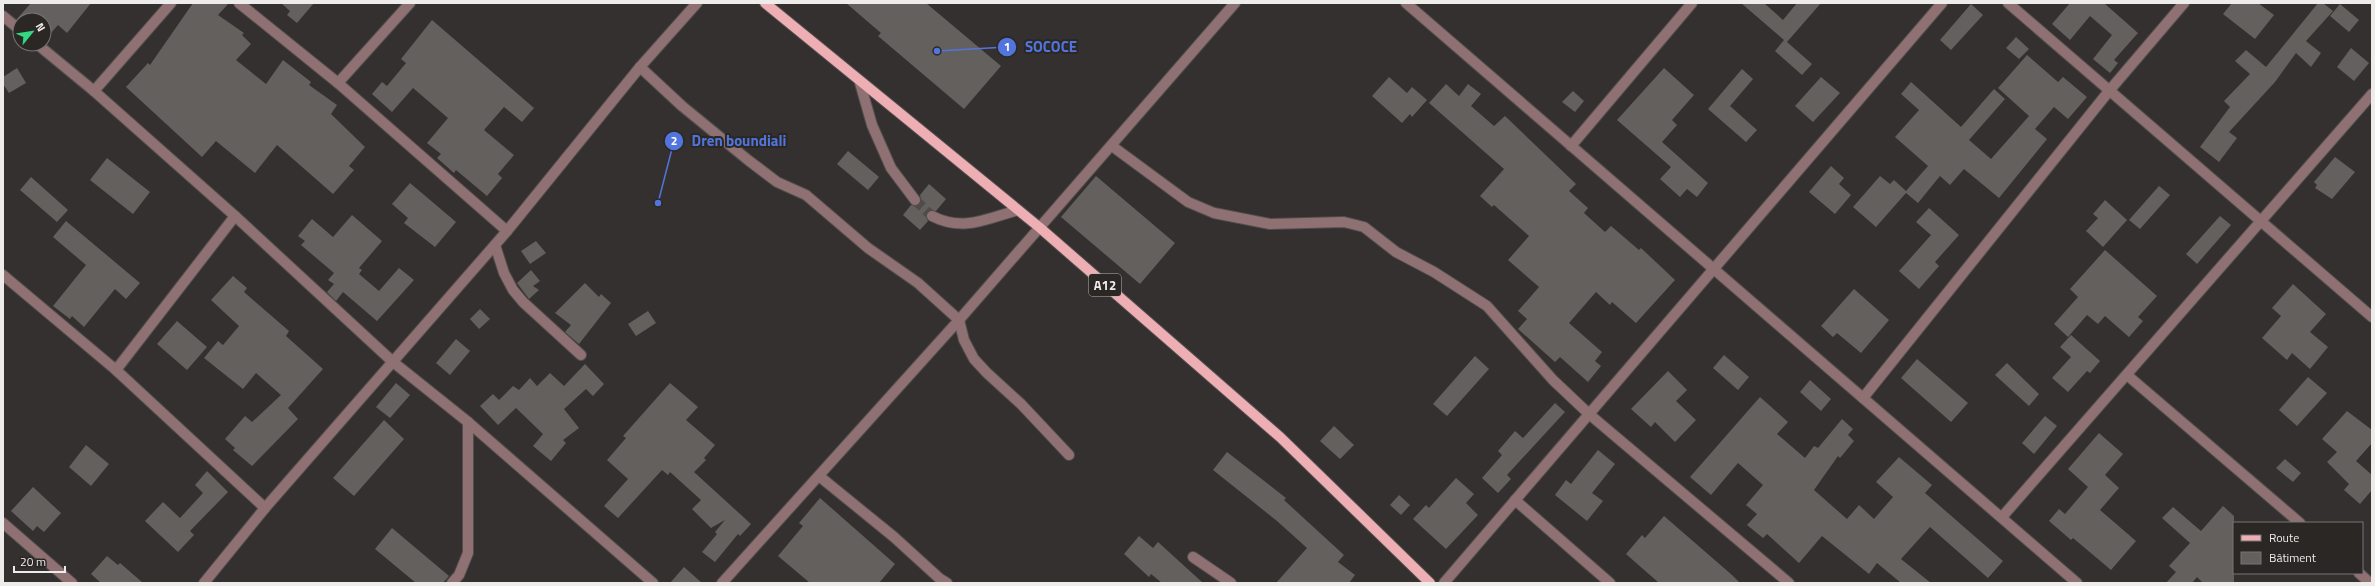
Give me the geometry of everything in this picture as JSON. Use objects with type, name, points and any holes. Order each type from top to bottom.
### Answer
[{"type":"main road","name":"A12","points":[[765,3],[860,83],[1039,227],[1280,437],[1430,583]]},
{"type":"street","points":[[94,91],[171,3]]},
{"type":"street","points":[[239,3],[338,83],[507,231]]},
{"type":"street","points":[[338,83],[410,3]]},
{"type":"street","points":[[204,583],[264,508],[507,231],[640,66],[697,3]]},
{"type":"street","points":[[722,583],[959,320],[1235,3]]},
{"type":"street","points":[[1406,3],[2077,583]]},
{"type":"street","points":[[1571,146],[1692,3]]},
{"type":"street","points":[[1444,583],[1942,3]]},
{"type":"street","points":[[2008,3],[2372,317]]},
{"type":"street","points":[[1863,398],[2109,91],[2184,3]]},
{"type":"street","points":[[3,16],[12,23]]},
{"type":"street","points":[[47,52],[94,91],[235,216],[393,362],[468,422],[653,583]]},
{"type":"street","points":[[640,66],[682,106],[748,160],[778,182],[806,195],[868,248],[918,283],[959,320],[964,340],[974,359],[1021,404],[1069,455]]},
{"type":"street","points":[[860,83],[872,125],[891,168],[915,200]]},
{"type":"street","points":[[2002,517],[2262,222],[2372,94]]},
{"type":"street","points":[[1112,146],[1188,202],[1214,212],[1270,224],[1344,222],[1364,228],[1396,252],[1434,272],[1487,306],[1554,380],[1589,414],[1789,583]]},
{"type":"street","points":[[932,216],[946,223],[965,225],[1018,210]]},
{"type":"street","points":[[116,370],[235,216]]},
{"type":"street","points":[[495,245],[504,273],[513,290],[523,302],[581,356]]},
{"type":"street","points":[[3,275],[116,370],[264,508]]},
{"type":"street","points":[[2127,374],[2299,522]]},
{"type":"street","points":[[452,583],[459,575],[468,553],[468,422]]},
{"type":"street","points":[[819,476],[894,537],[939,578],[947,583]]},
{"type":"street","points":[[1515,500],[1610,583]]},
{"type":"street","points":[[3,523],[72,583]]},
{"type":"street","points":[[1193,557],[1231,583]]},
{"type":"street","points":[[2360,574],[2370,583]]},
{"type":"building","points":[[31,3],[91,3],[67,33],[58,25],[52,32],[52,12],[23,12]]},
{"type":"building","points":[[193,3],[229,3],[218,15],[244,33],[242,35],[251,44],[236,60],[266,84],[283,60],[311,82],[309,85],[337,105],[331,114],[365,147],[349,166],[354,170],[333,194],[277,145],[255,173],[216,141],[202,157],[126,87],[148,63],[150,65]]},
{"type":"building","points":[[281,3],[314,3],[297,23],[287,15],[290,11]]},
{"type":"building","points":[[846,3],[926,3],[1001,66],[964,109],[878,36],[881,33]]},
{"type":"building","points":[[1741,3],[1764,3],[1783,20],[1797,3],[1821,3],[1787,42],[1812,64],[1802,75],[1775,51],[1784,40]]},
{"type":"building","points":[[2070,3],[2104,3],[2138,33],[2114,60],[2118,63],[2110,73],[2093,59],[2112,35],[2090,16],[2070,40],[2052,24]]},
{"type":"building","points":[[2232,3],[2258,3],[2274,15],[2255,39],[2223,14]]},
{"type":"building","points":[[2318,3],[2323,3],[2333,11],[2306,41],[2321,53],[2311,67],[2296,53],[2275,82],[2229,132],[2237,138],[2219,162],[2200,147],[2230,107],[2224,101],[2250,74],[2235,61],[2246,50],[2266,67]]},
{"type":"building","points":[[1971,4],[1983,15],[1951,50],[1940,40]]},
{"type":"building","points":[[2340,4],[2359,20],[2349,32],[2330,16]]},
{"type":"building","points":[[432,20],[534,108],[522,122],[504,107],[484,130],[514,155],[498,174],[502,178],[487,196],[456,170],[454,173],[437,158],[441,154],[427,143],[448,118],[413,88],[392,112],[372,94],[382,82],[387,86],[406,63],[401,59]]},
{"type":"building","points":[[2016,37],[2029,49],[2019,59],[2006,48]]},
{"type":"building","points":[[2351,48],[2369,63],[2354,81],[2337,67]]},
{"type":"building","points":[[2027,55],[2058,82],[2063,77],[2087,97],[2068,119],[2054,107],[2035,129],[2047,139],[1999,198],[1964,169],[1950,185],[1940,176],[1918,203],[1906,193],[1876,227],[1853,207],[1880,176],[1890,184],[1894,180],[1906,191],[1928,166],[1895,137],[1919,110],[1901,94],[1911,82],[1961,127],[1994,89],[2005,99],[1969,140],[1991,159],[2029,116],[1998,88]]},
{"type":"building","points":[[17,68],[26,83],[9,93],[3,84],[3,77]]},
{"type":"building","points":[[1664,68],[1694,95],[1672,120],[1677,125],[1662,142],[1708,183],[1697,197],[1687,189],[1680,197],[1660,179],[1671,167],[1617,120]]},
{"type":"building","points":[[1742,69],[1753,79],[1730,106],[1757,130],[1746,142],[1708,109]]},
{"type":"building","points":[[1389,77],[1407,93],[1412,87],[1427,100],[1412,117],[1410,114],[1402,123],[1372,96]]},
{"type":"building","points":[[1821,77],[1840,93],[1813,122],[1795,106]]},
{"type":"building","points":[[1446,84],[1459,96],[1468,84],[1481,94],[1471,106],[1494,126],[1505,116],[1576,184],[1569,191],[1588,208],[1584,213],[1605,232],[1611,226],[1639,250],[1641,248],[1675,280],[1636,323],[1612,302],[1610,305],[1596,292],[1569,323],[1602,352],[1595,361],[1601,366],[1588,382],[1560,357],[1555,362],[1518,329],[1527,319],[1518,311],[1539,287],[1508,260],[1529,236],[1494,205],[1492,207],[1480,196],[1504,169],[1429,103]]},
{"type":"building","points":[[1573,91],[1584,101],[1575,112],[1562,102]]},
{"type":"building","points":[[848,151],[879,177],[868,190],[837,164]]},
{"type":"building","points":[[2335,157],[2355,172],[2332,199],[2315,188],[2317,185],[2314,182]]},
{"type":"building","points":[[107,158],[150,192],[133,214],[90,180]]},
{"type":"building","points":[[1831,166],[1844,178],[1839,184],[1851,195],[1835,214],[1809,192]]},
{"type":"building","points":[[1096,176],[1175,243],[1140,284],[1061,217]]},
{"type":"building","points":[[31,177],[68,210],[57,222],[20,190]]},
{"type":"building","points":[[410,183],[456,222],[435,247],[404,223],[408,218],[392,204]]},
{"type":"building","points":[[929,184],[946,199],[936,211],[928,211],[926,216],[928,221],[920,230],[903,215],[911,205],[919,205],[921,200],[920,195]]},
{"type":"building","points":[[2159,186],[2170,195],[2140,229],[2129,220]]},
{"type":"building","points":[[2105,200],[2127,220],[2103,247],[2086,231],[2098,218],[2093,214]]},
{"type":"building","points":[[1929,208],[1959,235],[1935,262],[1939,266],[1919,289],[1899,271],[1931,235],[1916,222]]},
{"type":"building","points":[[352,215],[382,241],[359,268],[362,270],[359,274],[379,291],[399,268],[414,280],[377,321],[343,292],[336,301],[327,292],[334,284],[328,280],[334,273],[301,245],[305,241],[298,236],[312,219],[333,237]]},
{"type":"building","points":[[2220,216],[2231,225],[2197,264],[2186,254]]},
{"type":"building","points":[[66,221],[140,283],[126,299],[115,289],[84,327],[72,316],[70,319],[53,306],[86,265],[53,237]]},
{"type":"building","points":[[536,241],[546,253],[530,264],[521,251]]},
{"type":"building","points":[[2105,250],[2157,296],[2138,317],[2143,321],[2129,337],[2105,316],[2098,324],[2087,315],[2068,337],[2054,324],[2078,297],[2070,289]]},
{"type":"building","points":[[531,270],[540,281],[533,286],[539,290],[529,299],[517,283]]},
{"type":"building","points":[[233,276],[247,288],[244,292],[289,331],[286,336],[323,369],[288,408],[298,419],[252,466],[233,450],[235,448],[225,439],[245,416],[252,422],[281,395],[256,373],[243,389],[204,358],[218,341],[223,345],[239,326],[211,300]]},
{"type":"building","points":[[585,283],[599,297],[601,294],[611,303],[579,344],[565,332],[571,325],[555,313]]},
{"type":"building","points":[[2293,284],[2326,314],[2310,332],[2328,347],[2310,369],[2292,353],[2287,360],[2262,338],[2281,316],[2272,308]]},
{"type":"building","points":[[1854,289],[1889,320],[1861,353],[1837,333],[1833,337],[1821,326]]},
{"type":"building","points":[[480,309],[490,319],[479,329],[470,319]]},
{"type":"building","points":[[648,311],[656,323],[636,336],[628,324]]},
{"type":"building","points":[[177,321],[207,347],[187,370],[157,344]]},
{"type":"building","points":[[2071,335],[2100,361],[2090,373],[2087,371],[2068,392],[2052,378],[2071,357],[2060,347]]},
{"type":"building","points":[[456,339],[470,351],[450,375],[436,363]]},
{"type":"building","points":[[1724,355],[1749,377],[1738,390],[1713,368]]},
{"type":"building","points":[[1475,356],[1489,369],[1447,416],[1433,404]]},
{"type":"building","points":[[1917,359],[1968,403],[1951,422],[1901,378]]},
{"type":"building","points":[[2007,363],[2039,394],[2029,406],[1995,375]]},
{"type":"building","points":[[585,364],[604,384],[593,396],[586,389],[564,409],[579,428],[563,440],[566,443],[551,461],[533,446],[543,434],[516,408],[498,425],[480,406],[493,394],[499,400],[513,386],[519,390],[530,378],[537,386],[550,373],[564,386]]},
{"type":"building","points":[[1668,371],[1687,390],[1676,401],[1696,420],[1675,442],[1655,422],[1651,427],[1631,409]]},
{"type":"building","points":[[2308,377],[2327,393],[2297,426],[2279,410]]},
{"type":"building","points":[[1810,380],[1831,399],[1821,411],[1800,392]]},
{"type":"building","points":[[396,383],[410,395],[390,418],[376,407]]},
{"type":"building","points":[[670,383],[698,407],[686,420],[715,445],[704,458],[706,460],[694,472],[751,524],[740,536],[738,534],[715,562],[702,552],[717,534],[715,532],[725,520],[711,528],[692,509],[701,500],[670,472],[668,475],[662,470],[618,518],[604,506],[628,479],[607,460],[626,438],[623,436]]},
{"type":"building","points":[[1760,397],[1788,422],[1777,434],[1805,458],[1814,446],[1818,448],[1842,419],[1853,429],[1848,435],[1854,441],[1840,458],[1838,456],[1814,490],[1847,519],[1859,505],[1874,519],[1893,497],[1876,482],[1899,457],[1932,485],[1925,493],[2003,561],[1988,578],[1930,527],[1901,559],[1931,583],[1901,583],[1877,563],[1869,574],[1822,536],[1799,563],[1767,534],[1763,538],[1747,525],[1757,514],[1746,505],[1763,485],[1738,463],[1711,495],[1690,477]]},
{"type":"building","points":[[1555,403],[1565,412],[1507,475],[1511,479],[1498,493],[1482,478],[1502,455],[1498,451],[1515,431],[1523,438]]},
{"type":"building","points":[[2347,411],[2372,430],[2372,443],[2356,461],[2372,475],[2372,490],[2360,504],[2344,490],[2349,484],[2327,462],[2337,452],[2322,439]]},
{"type":"building","points":[[2045,416],[2057,426],[2034,454],[2022,443]]},
{"type":"building","points":[[384,420],[404,439],[354,496],[333,478]]},
{"type":"building","points":[[1334,426],[1354,445],[1340,459],[1320,441]]},
{"type":"building","points":[[2099,433],[2123,454],[2105,475],[2119,488],[2100,510],[2136,541],[2111,570],[2073,538],[2071,540],[2049,521],[2059,509],[2065,514],[2088,487],[2068,469]]},
{"type":"building","points":[[86,445],[109,464],[91,486],[69,467]]},
{"type":"building","points":[[1598,450],[1615,464],[1592,493],[1603,501],[1587,521],[1555,495],[1566,480],[1571,484]]},
{"type":"building","points":[[1227,452],[1286,498],[1284,500],[1344,555],[1338,562],[1355,575],[1349,583],[1276,583],[1307,548],[1277,521],[1213,470]]},
{"type":"building","points":[[2285,459],[2301,473],[2293,482],[2276,468]]},
{"type":"building","points":[[207,471],[228,492],[190,531],[194,535],[178,552],[145,521],[163,502],[180,518],[203,493],[195,485]]},
{"type":"building","points":[[1456,478],[1474,494],[1466,503],[1478,515],[1446,549],[1413,519],[1426,505],[1429,508]]},
{"type":"building","points":[[33,487],[61,513],[44,532],[37,526],[33,531],[11,511]]},
{"type":"building","points":[[1399,495],[1410,505],[1401,515],[1390,505]]},
{"type":"building","points":[[820,498],[895,564],[879,583],[810,583],[778,556],[803,526],[799,523]]},
{"type":"building","points":[[2223,506],[2234,516],[2234,583],[2203,583],[2197,577],[2192,583],[2166,583],[2176,572],[2169,566],[2190,543],[2162,518],[2173,507],[2201,531]]},
{"type":"building","points":[[1664,516],[1740,583],[1659,583],[1626,554],[1642,535],[1645,538]]},
{"type":"building","points":[[392,528],[449,576],[443,583],[416,583],[375,549]]},
{"type":"building","points":[[1139,536],[1153,548],[1158,542],[1203,583],[1162,583],[1151,574],[1149,577],[1124,554]]},
{"type":"building","points":[[107,556],[118,565],[120,563],[143,583],[101,583],[91,574]]},
{"type":"building","points":[[684,567],[702,583],[670,583]]},
{"type":"tunnel","points":[[915,200],[932,216]]},
{"type":"place","name":"SOCOCE","points":[[937,51]]},
{"type":"place","name":"Dren boundiali","points":[[658,203]]}]
